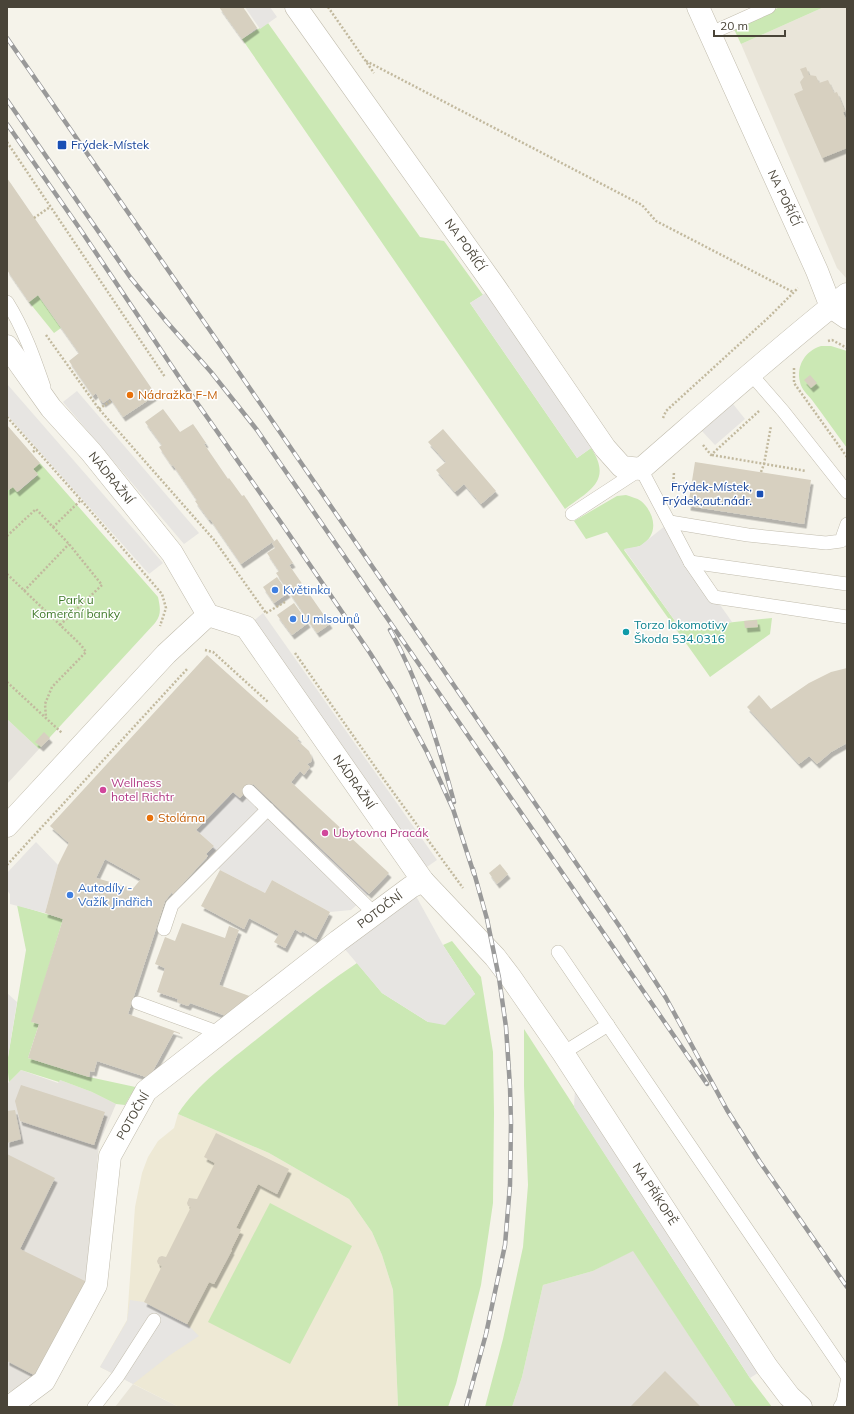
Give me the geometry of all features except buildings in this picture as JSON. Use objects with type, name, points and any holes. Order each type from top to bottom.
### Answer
[{"type":"street","name":"NA POŘÍČÍ","points":[[296,7],[495,287],[605,448],[622,467],[641,469]]},
{"type":"street","name":"NA POŘÍČÍ","points":[[698,7],[817,271],[842,306]]},
{"type":"street","points":[[641,469],[690,428],[750,373],[842,306]]},
{"type":"street","name":"NÁDRAŽNÍ","points":[[7,346],[51,408],[91,452],[172,553],[208,615],[246,627],[424,881],[495,957],[511,978]]},
{"type":"street","points":[[7,826],[166,654],[208,615]]},
{"type":"street","name":"POTOČNÍ","points":[[9,1407],[44,1381],[96,1285],[110,1156],[146,1091],[374,914],[411,887],[424,881]]},
{"type":"street","name":"NA PŘÍKOPĚ","points":[[511,978],[564,1053],[767,1367],[789,1396],[801,1407]]},
{"type":"lane","points":[[709,34],[769,7]]},
{"type":"lane","points":[[7,302],[17,319],[33,355],[51,408]]},
{"type":"lane","points":[[750,373],[783,411],[847,492]]},
{"type":"lane","points":[[572,514],[641,469],[690,562],[714,597],[847,617]]},
{"type":"lane","points":[[670,522],[748,535],[826,543],[841,541],[847,524]]},
{"type":"lane","points":[[690,562],[847,584]]},
{"type":"lane","points":[[249,791],[374,914]]},
{"type":"lane","points":[[164,930],[172,905],[268,809]]},
{"type":"lane","points":[[558,952],[847,1376]]},
{"type":"lane","points":[[138,1003],[220,1034]]},
{"type":"lane","points":[[564,1053],[608,1025]]},
{"type":"lane","points":[[94,1407],[118,1376],[154,1320]]},
{"type":"lane","points":[[840,1407],[843,1402],[847,1382]]},
{"type":"path","points":[[366,61],[642,205],[656,221],[793,292]]},
{"type":"path","points":[[7,142],[165,377]]},
{"type":"path","points":[[34,218],[50,207]]},
{"type":"path","points":[[661,423],[666,411],[817,271]]},
{"type":"path","points":[[825,341],[832,340],[847,348]]},
{"type":"path","points":[[795,365],[793,371],[794,383],[847,457]]},
{"type":"path","points":[[99,409],[112,400]]},
{"type":"path","points":[[711,455],[762,408]]},
{"type":"path","points":[[7,417],[37,449],[162,594],[166,608],[160,627],[156,631]]},
{"type":"path","points":[[761,472],[764,464],[771,422]]},
{"type":"path","points":[[702,444],[711,455],[810,471]]},
{"type":"path","points":[[33,452],[37,449]]},
{"type":"path","points":[[674,468],[674,491]]},
{"type":"path","points":[[53,527],[81,500]]},
{"type":"path","points":[[7,536],[36,509],[69,544],[102,585],[60,625]]},
{"type":"path","points":[[24,591],[69,544]]},
{"type":"path","points":[[7,574],[81,645],[86,652],[52,687],[46,704],[46,718]]},
{"type":"path","points":[[266,613],[285,602]]},
{"type":"path","points":[[204,650],[214,652],[272,706]]},
{"type":"path","points":[[7,865],[189,666]]},
{"type":"path","points":[[7,682],[62,733]]},
{"type":"path","points":[[314,724],[334,708]]},
{"type":"shaded area","points":[[245,7],[270,7],[277,17],[260,29]]},
{"type":"shaded area","points":[[824,7],[847,7],[847,279],[837,268],[741,44]]},
{"type":"shaded area","points":[[495,287],[601,441],[577,458],[470,303]]},
{"type":"shaded area","points":[[7,384],[163,563],[149,574],[7,415]]},
{"type":"shaded area","points":[[77,391],[199,533],[184,544],[63,402]]},
{"type":"shaded area","points":[[733,404],[745,419],[715,445],[702,431]]},
{"type":"shaded area","points":[[670,522],[690,562],[732,622],[680,628],[624,549],[640,546]]},
{"type":"shaded area","points":[[263,613],[437,860],[418,873],[246,627]]},
{"type":"shaded area","points":[[7,719],[39,749],[7,784]]},
{"type":"shaded area","points":[[253,784],[369,894],[351,910],[330,912],[272,880],[265,893],[220,870],[206,857],[208,856],[206,854],[214,846],[196,830],[233,792],[240,798]]},
{"type":"shaded area","points":[[36,842],[58,865],[45,913],[10,904],[10,894],[7,890],[7,873]]},
{"type":"shaded area","points":[[411,887],[443,945],[475,994],[445,1025],[428,1022],[382,993],[338,941]]},
{"type":"shaded area","points":[[7,993],[17,1002],[7,1063]]},
{"type":"shaded area","points":[[21,1070],[58,1083],[60,1080],[92,1092],[116,1104],[99,1144],[87,1282],[38,1377],[7,1393],[7,1084]]},
{"type":"shaded area","points":[[576,1072],[767,1367],[750,1378],[574,1107]]},
{"type":"shaded area","points":[[178,1114],[269,1153],[349,1199],[372,1232],[382,1255],[393,1290],[398,1406],[179,1407],[100,1367],[127,1320],[135,1207],[142,1173],[148,1157],[158,1141],[174,1128]]},
{"type":"shaded area","points":[[633,1250],[736,1407],[512,1407],[522,1377],[543,1285],[593,1271]]},
{"type":"shaded area","points":[[130,1300],[144,1302],[187,1324],[199,1336],[170,1355],[133,1384],[100,1367],[127,1321]]},
{"type":"shaded area","points":[[133,1384],[179,1407],[115,1407]]},
{"type":"green space","points":[[780,7],[824,7],[741,44],[733,27]]},
{"type":"green space","points":[[268,23],[420,237],[444,241],[483,295],[470,303],[577,458],[591,448],[600,469],[599,477],[590,490],[565,509],[242,39]]},
{"type":"green space","points":[[38,295],[61,328],[54,333],[29,302]]},
{"type":"green space","points":[[821,346],[831,346],[847,351],[847,448],[801,385],[799,370],[803,360],[810,351]]},
{"type":"green space","name":"Park u Komerční banky","points":[[40,463],[158,597],[160,610],[159,617],[155,623],[39,749],[7,719],[7,491],[13,487],[18,492],[38,475],[33,469]]},
{"type":"green space","points":[[626,495],[636,498],[646,506],[652,518],[653,531],[646,542],[640,546],[624,550],[680,628],[772,618],[770,634],[710,677],[607,532],[586,539],[574,521],[617,496]]},
{"type":"green space","points":[[17,905],[63,919],[32,1022],[39,1024],[28,1058],[89,1077],[140,1088],[130,1096],[125,1105],[116,1104],[92,1092],[60,1080],[59,1082],[21,1070],[9,1082],[7,1063],[26,950]]},
{"type":"green space","points":[[452,941],[481,977],[493,1052],[493,1203],[481,1285],[456,1384],[448,1407],[390,1407],[398,1406],[393,1290],[382,1255],[372,1232],[349,1199],[269,1153],[178,1114],[204,1083],[225,1064],[319,990],[357,963],[382,993],[428,1022],[475,994],[443,945]]},
{"type":"green space","points":[[524,1029],[750,1378],[772,1407],[736,1407],[633,1251],[593,1271],[543,1285],[522,1377],[512,1407],[485,1407],[503,1339],[523,1247],[528,1185],[524,1086]]},
{"type":"green space","points":[[270,1203],[352,1246],[290,1364],[208,1322]]},
{"type":"railway","points":[[7,38],[620,927],[666,998],[727,1110],[760,1162],[847,1287]]},
{"type":"railway","points":[[7,100],[130,277],[211,372],[257,430],[707,1084]]},
{"type":"railway","points":[[7,124],[80,229],[181,380],[370,653],[395,693],[427,752],[453,809],[474,874]]},
{"type":"railway","points":[[390,630],[401,650],[419,692],[454,802]]},
{"type":"railway","points":[[466,1407],[486,1334],[505,1245],[510,1185],[511,1123],[506,1027],[499,978],[487,919],[473,869]]},
{"type":"place","name":"Frýdek-Místek","points":[[62,145]]},
{"type":"place","name":"Nádražka F-M","points":[[130,395]]},
{"type":"place","name":"Frýdek-Místek, Frýdek,aut.nádr.","points":[[760,494]]},
{"type":"place","name":"Květinka","points":[[275,590]]},
{"type":"place","name":"U mlsounů","points":[[293,619]]},
{"type":"place","name":"Torzo lokomotivy Škoda 534.0316","points":[[626,632]]},
{"type":"place","name":"Wellness hotel Richtr","points":[[103,790]]},
{"type":"place","name":"Stolárna","points":[[150,818]]},
{"type":"place","name":"Ubytovna Pracák","points":[[325,833]]},
{"type":"place","name":"Autodíly - Važík Jindřich","points":[[70,895]]}]
